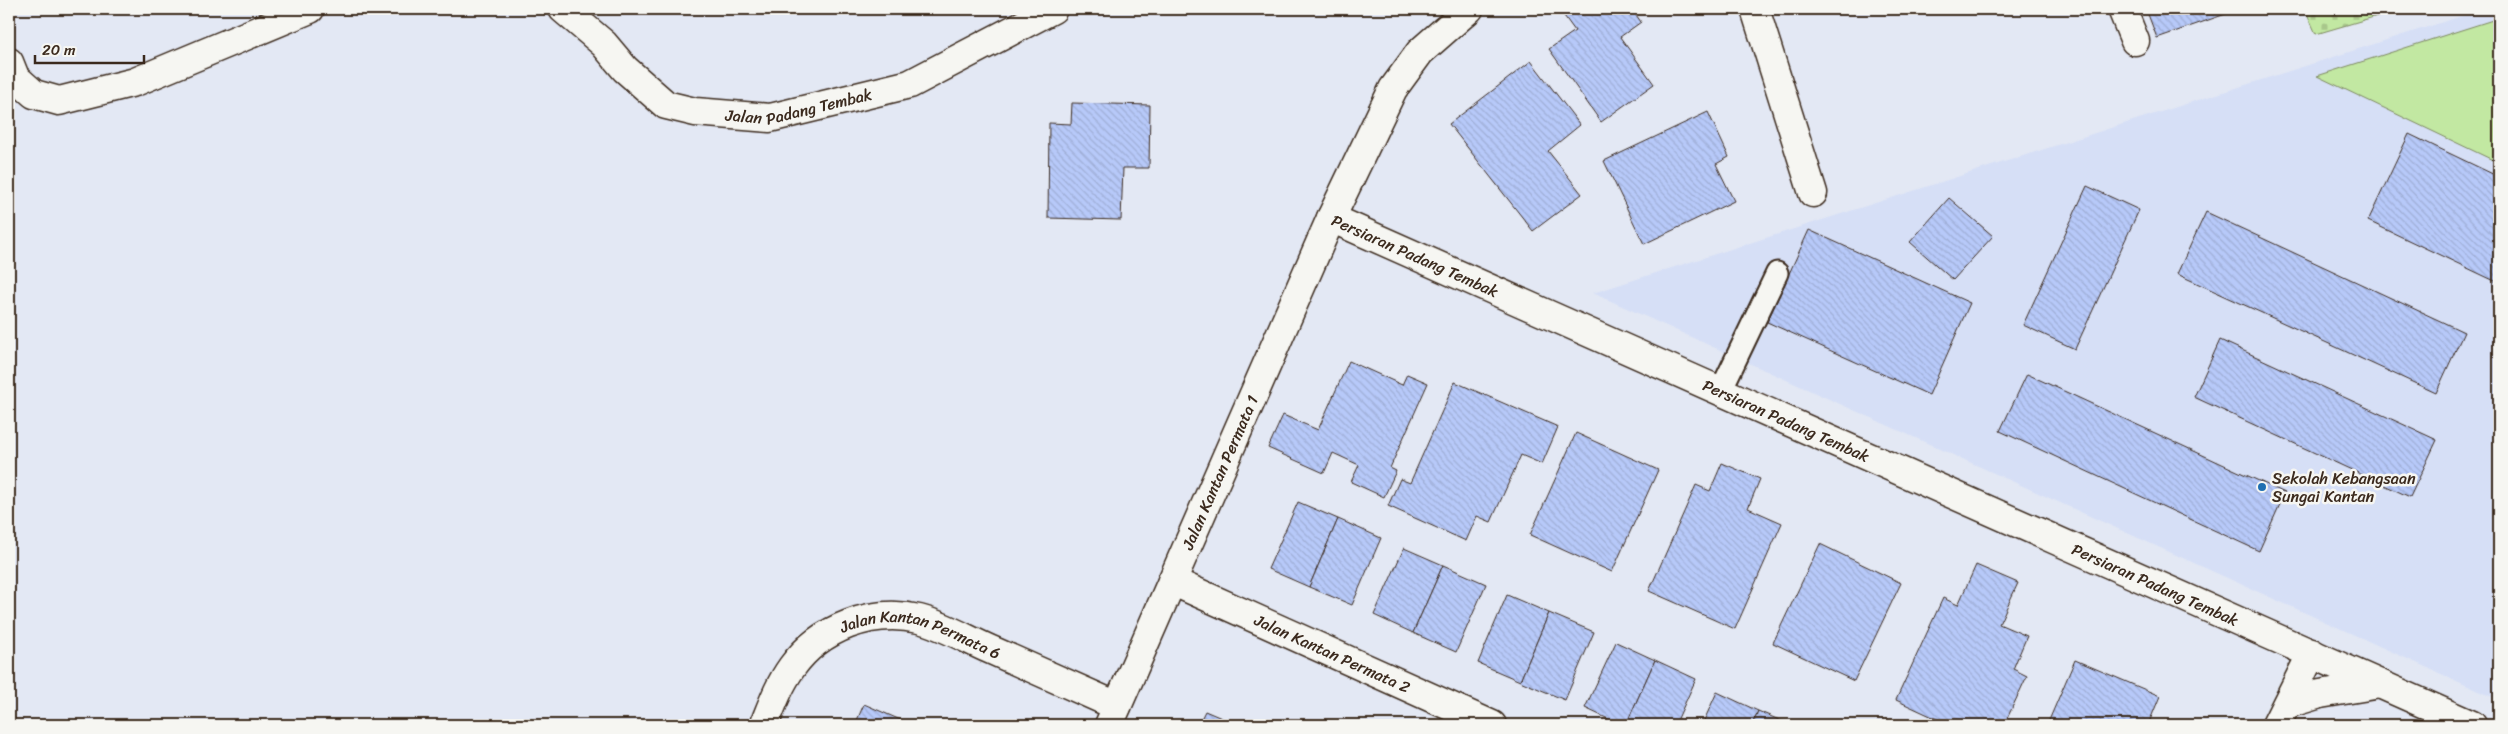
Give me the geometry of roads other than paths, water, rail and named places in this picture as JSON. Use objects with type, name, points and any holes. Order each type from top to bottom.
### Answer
[{"type":"street","name":"Jalan Padang Tembak","points":[[562,9],[604,44],[625,69],[666,105],[694,112],[770,118],[910,84],[1053,9]]},
{"type":"street","name":"Persiaran Padang Tembak","points":[[1470,9],[1420,52],[1393,89],[1331,218],[2472,725]]},
{"type":"street","points":[[1755,9],[1812,194]]},
{"type":"street","points":[[2122,9],[2135,40]]},
{"type":"street","points":[[9,62],[15,77],[34,94],[59,101],[135,82],[304,12]]},
{"type":"street","name":"Jalan Kantan Permata 1","points":[[1113,716],[1331,218]]},
{"type":"street","name":"Jalan Kantan Permata 2","points":[[1172,581],[1492,725]]},
{"type":"street","name":"Jalan Kantan Permata 6","points":[[764,725],[780,688],[792,667],[808,649],[825,634],[860,619],[884,616],[921,619],[1113,716]]},
{"type":"street","points":[[2282,715],[2312,653]]},
{"type":"street","points":[[2282,715],[2320,694],[2380,684]]},
{"type":"lane","points":[[1721,390],[1777,274]]},
{"type":"place","name":"Sekolah Kebangsaan Sungai Kantan","points":[[2262,487]]}]
